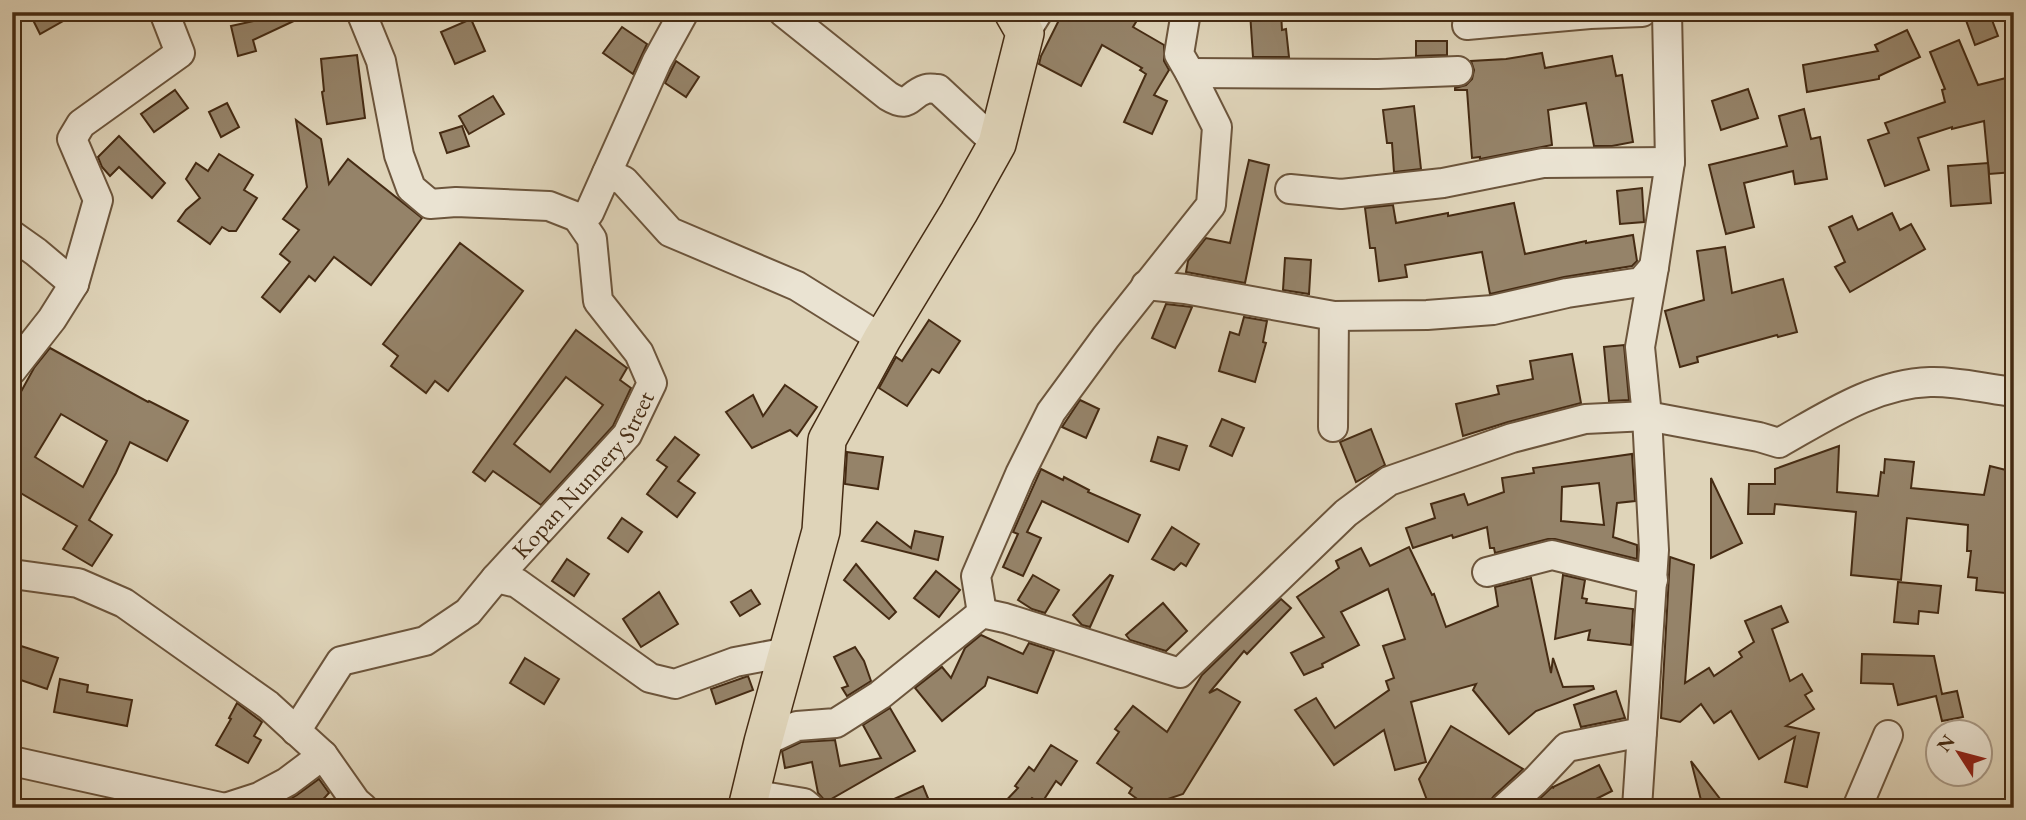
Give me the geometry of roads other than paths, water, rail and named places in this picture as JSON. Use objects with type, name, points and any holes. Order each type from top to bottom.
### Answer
[{"type":"main road","points":[[749,801],[821,531],[827,440],[882,339],[997,144],[1025,19]]},
{"type":"street","points":[[12,370],[52,319],[74,284],[98,200],[72,139],[80,124],[180,53],[164,12]]},
{"type":"street","points":[[361,12],[381,61],[399,155],[411,188],[430,204],[456,202],[549,206],[581,216],[589,213],[657,61],[684,12]]},
{"type":"street","points":[[783,12],[888,96],[906,103],[926,89],[938,89],[997,144]]},
{"type":"street","points":[[982,613],[976,576],[1020,474],[1052,412],[1105,337],[1211,205],[1217,127],[1179,54],[1186,12]]},
{"type":"street","points":[[1468,25],[1642,12]]},
{"type":"street","points":[[1637,808],[1654,550],[1647,416],[1640,346],[1670,163],[1667,12]]},
{"type":"street","points":[[1190,73],[1378,74],[1458,71]]},
{"type":"street","points":[[1290,189],[1341,194],[1443,183],[1543,163],[1670,163]]},
{"type":"street","points":[[607,173],[624,181],[670,232],[797,286],[882,339]]},
{"type":"street","name":"Kopan Nunnery Street","points":[[296,731],[341,661],[425,641],[468,612],[627,435],[652,383],[639,353],[598,301],[592,239],[581,216]]},
{"type":"street","points":[[12,235],[74,284]]},
{"type":"street","points":[[1146,285],[1185,289],[1334,316],[1427,315],[1493,310],[1567,293],[1641,282],[1654,267]]},
{"type":"street","points":[[1333,427],[1334,316]]},
{"type":"street","points":[[982,613],[1180,673],[1346,513],[1389,481],[1512,438],[1585,419],[1647,416],[1759,436],[1779,443],[1852,401],[1901,386],[1932,382],[2014,390]]},
{"type":"street","points":[[1487,572],[1552,555],[1653,579]]},
{"type":"street","points":[[12,574],[78,583],[124,603],[268,705],[323,755],[355,806]]},
{"type":"street","points":[[496,578],[517,583],[650,678],[675,684],[735,662],[788,652]]},
{"type":"street","points":[[763,742],[797,726],[836,723],[880,695],[982,613]]},
{"type":"street","points":[[1504,808],[1536,780],[1567,747],[1642,732]]},
{"type":"street","points":[[1857,808],[1888,735]]},
{"type":"street","points":[[12,761],[225,808],[259,797],[287,782],[323,755]]},
{"type":"street","points":[[749,801],[804,803],[810,808]]}]
